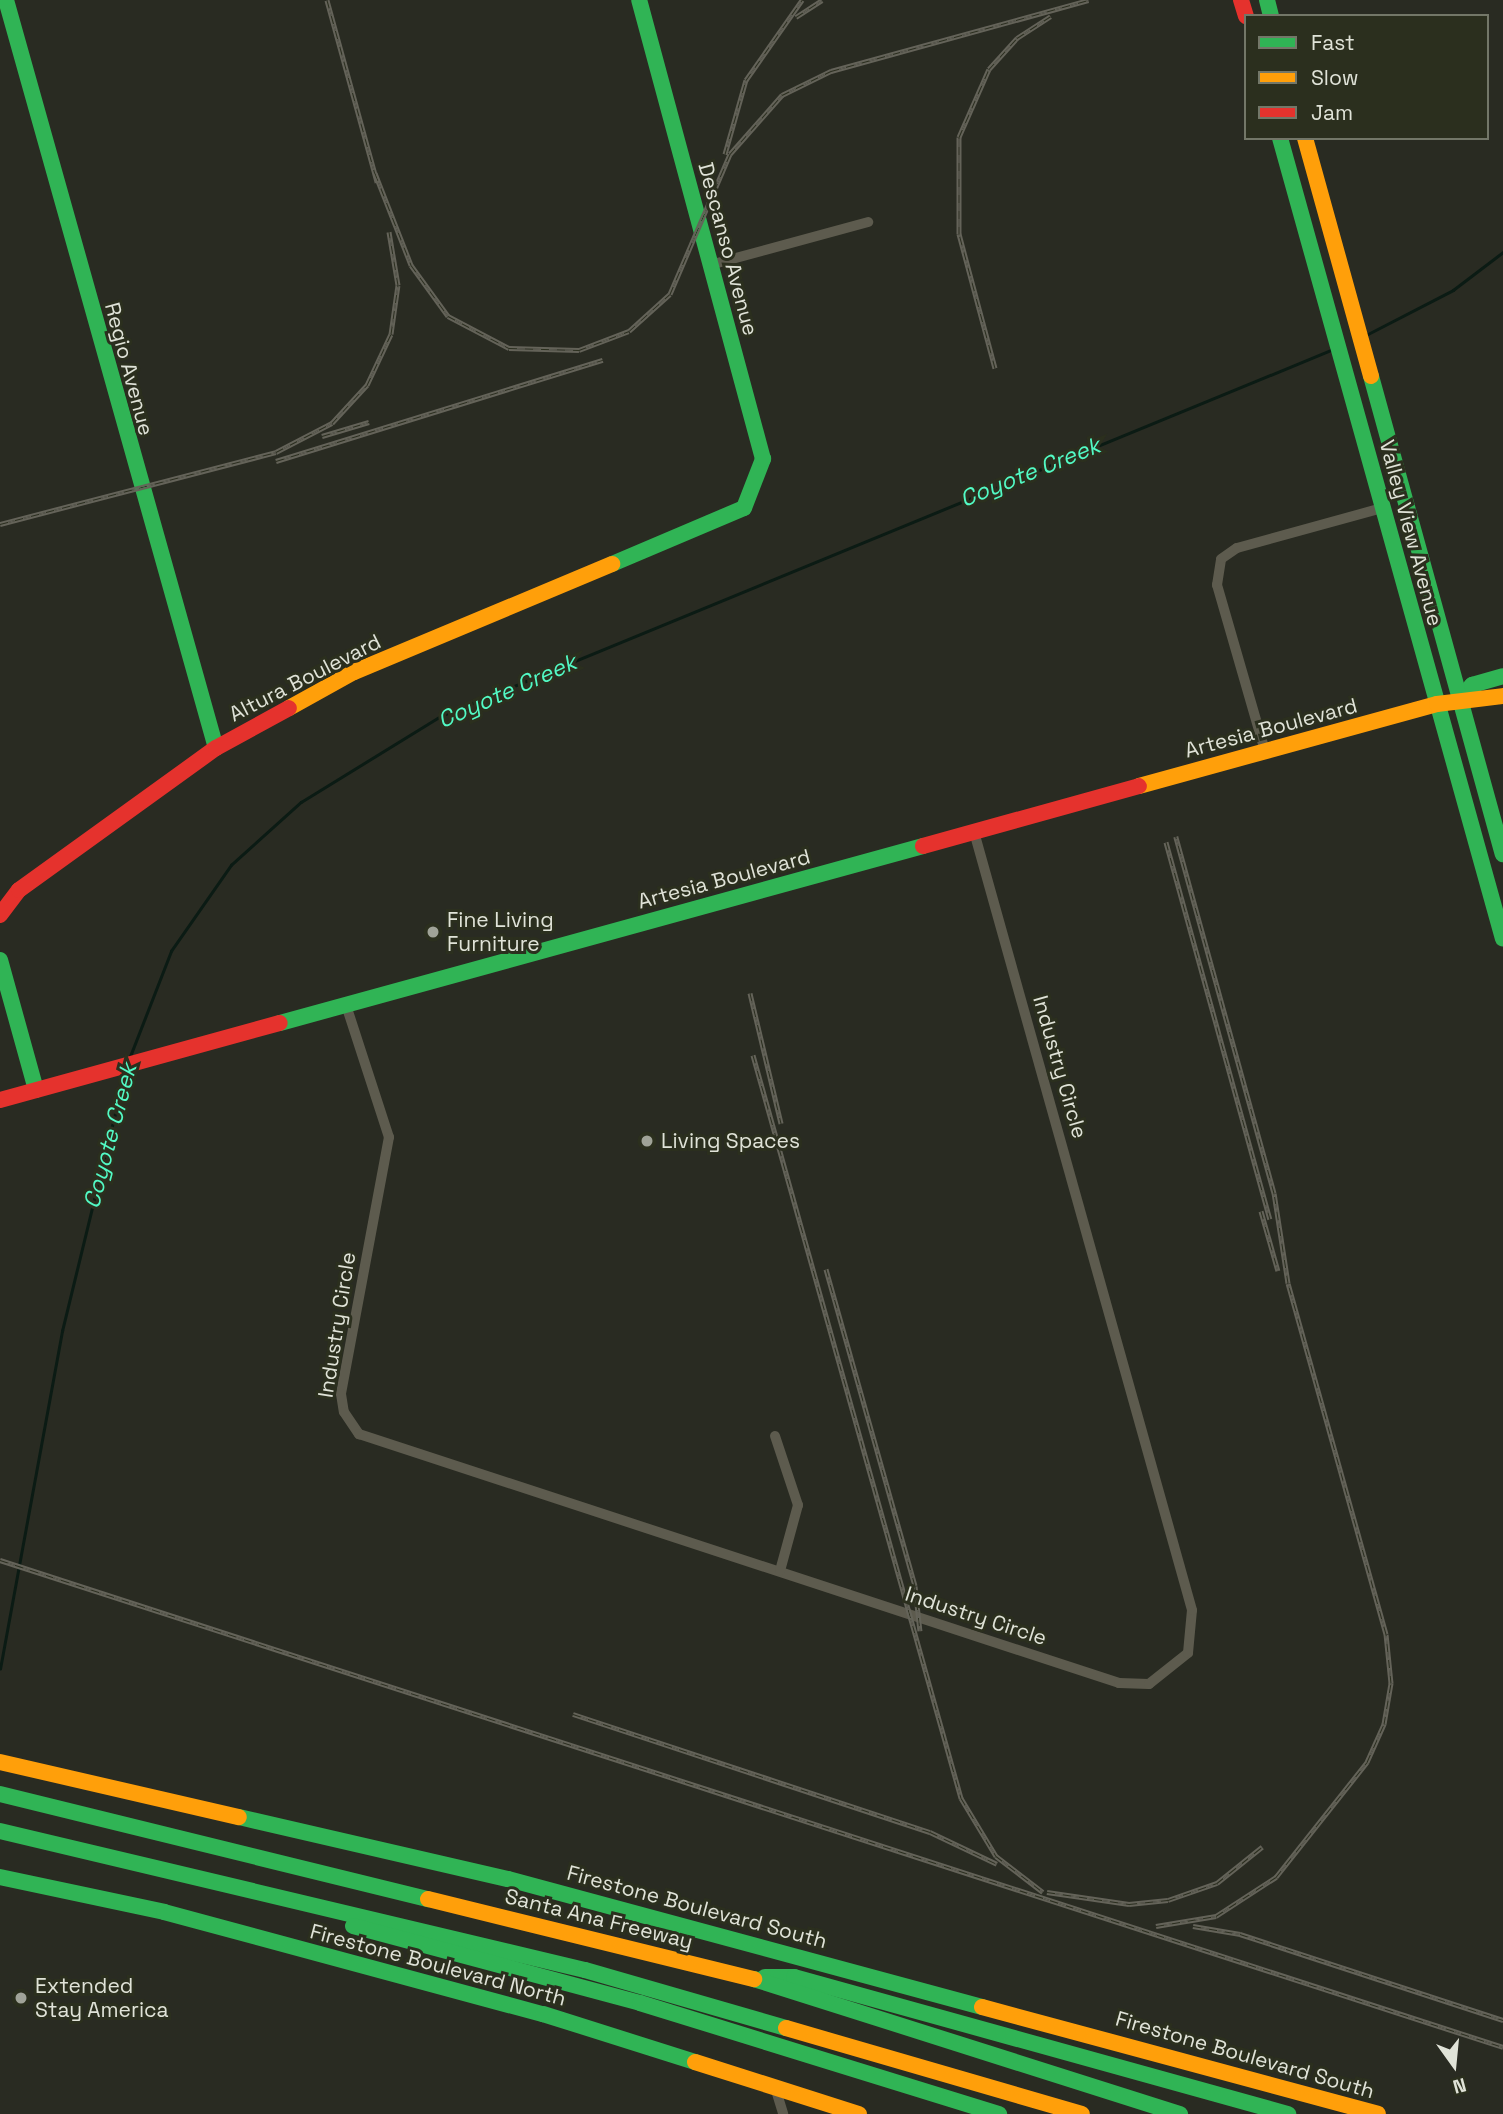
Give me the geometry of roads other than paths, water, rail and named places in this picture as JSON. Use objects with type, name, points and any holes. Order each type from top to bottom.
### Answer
[{"type":"main road","name":"Regio Avenue","points":[[6,0],[216,748]]},
{"type":"main road","name":"Descanso Avenue","points":[[639,0],[763,459],[744,508]]},
{"type":"main road","name":"Valley View Avenue","points":[[1281,140],[1437,704],[1498,899],[1503,939]]},
{"type":"main road","name":"Valley View Avenue","points":[[1306,140],[1503,854]]},
{"type":"main road","name":"Altura Boulevard","points":[[0,915],[19,890],[216,748],[354,672],[744,508]]},
{"type":"main road","name":"Artesia Boulevard","points":[[1460,698],[1472,685],[1503,676]]},
{"type":"main road","name":"Artesia Boulevard","points":[[0,1100],[1437,704],[1460,698],[1476,703],[1503,696]]},
{"type":"main road","points":[[0,960],[36,1090]]},
{"type":"main road","name":"Firestone Boulevard South","points":[[0,1762],[508,1879],[1378,2114]]},
{"type":"main road","name":"Santa Ana Freeway","points":[[0,1794],[746,1978],[1180,2114]]},
{"type":"main road","points":[[0,1831],[586,1970],[1082,2114]]},
{"type":"main road","points":[[0,1844],[314,1916],[640,2003],[999,2114]]},
{"type":"main road","name":"Firestone Boulevard North","points":[[0,1877],[317,1953],[859,2114]]},
{"type":"main road","points":[[746,1978],[794,1977],[1288,2114]]},
{"type":"street","points":[[710,265],[868,222]]},
{"type":"street","points":[[1265,751],[1217,585],[1221,559],[1237,548],[1382,508]]},
{"type":"street","name":"Industry Circle","points":[[345,1005],[389,1137],[341,1394],[350,1425],[371,1440],[1126,1685],[1165,1677],[1191,1645],[1192,1610],[974,832]]},
{"type":"street","points":[[775,1436],[798,1505],[780,1571]]},
{"type":"street","points":[[775,2087],[783,2114]]},
{"type":"waterway","name":"Coyote Creek","points":[[1366,335],[1453,290],[1503,252]]},
{"type":"waterway","name":"Coyote Creek","points":[[129,1059],[171,951],[231,865],[301,802],[441,716],[1331,350]]},
{"type":"waterway","name":"Coyote Creek","points":[[0,1669],[62,1331],[125,1072]]},
{"type":"railway","points":[[327,0],[377,182]]},
{"type":"railway","points":[[725,154],[746,80],[802,0]]},
{"type":"railway","points":[[796,17],[822,0]]},
{"type":"railway","points":[[375,173],[411,265],[448,316],[509,348],[579,350],[629,331],[670,294],[730,154],[782,95],[831,71],[1088,0]]},
{"type":"railway","points":[[995,368],[959,234],[959,137],[989,69],[1017,38],[1051,16]]},
{"type":"railway","points":[[0,524],[276,452],[332,423],[367,385],[391,334],[398,285],[389,232]]},
{"type":"railway","points":[[276,461],[603,360]]},
{"type":"railway","points":[[322,436],[369,422]]},
{"type":"railway","points":[[1156,1926],[1216,1916],[1276,1877],[1367,1762],[1384,1724],[1391,1683],[1386,1634],[1288,1283],[1274,1193],[1176,836]]},
{"type":"railway","points":[[1166,842],[1270,1219]]},
{"type":"railway","points":[[750,993],[781,1123]]},
{"type":"railway","points":[[753,1055],[961,1798],[996,1856],[1043,1892]]},
{"type":"railway","points":[[1261,1211],[1278,1271]]},
{"type":"railway","points":[[826,1269],[915,1586],[920,1631]]},
{"type":"railway","points":[[0,1560],[1503,2047]]},
{"type":"railway","points":[[573,1714],[930,1832],[997,1864]]},
{"type":"railway","points":[[1047,1892],[1129,1904],[1168,1900],[1217,1883],[1262,1847]]},
{"type":"railway","points":[[1193,1926],[1240,1934],[1503,2020]]},
{"type":"place","name":"Fine Living Furniture","points":[[433,932]]},
{"type":"place","name":"Living Spaces","points":[[647,1141]]},
{"type":"place","name":"Extended Stay America","points":[[21,1998]]}]
